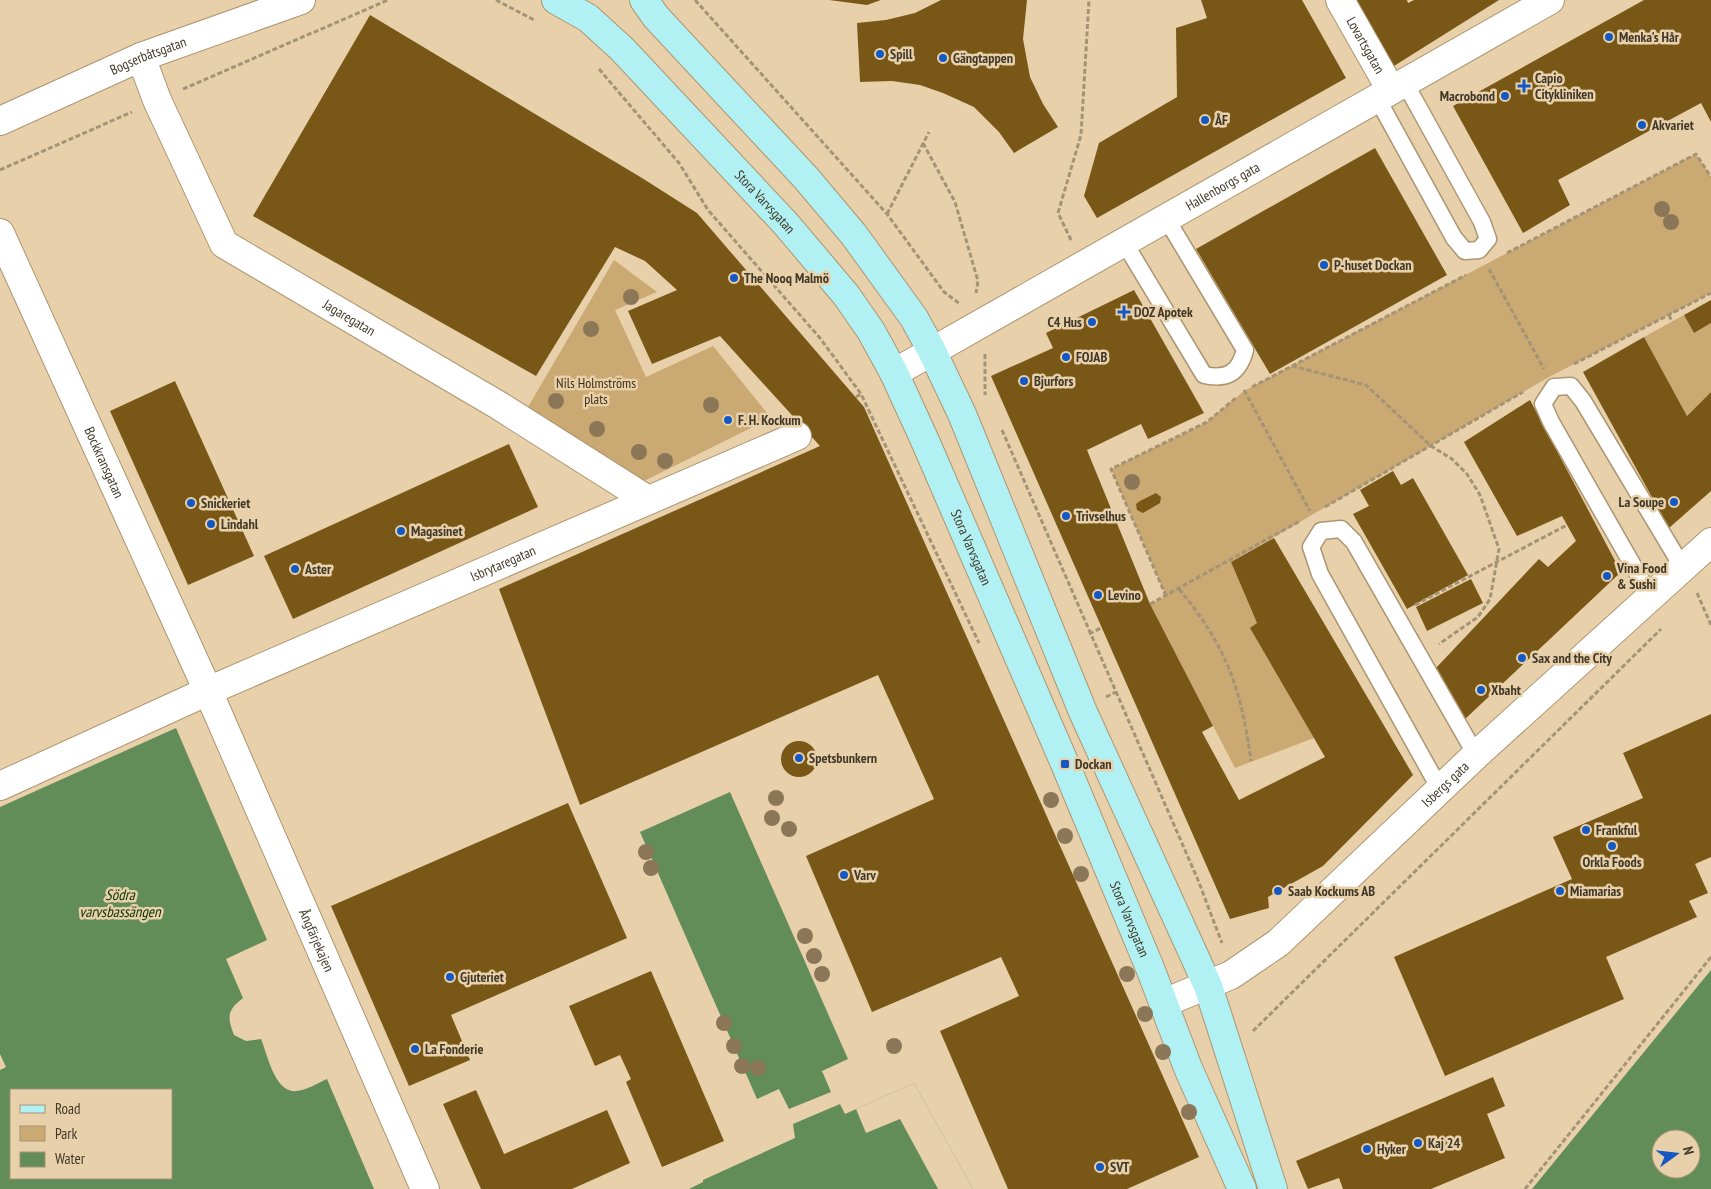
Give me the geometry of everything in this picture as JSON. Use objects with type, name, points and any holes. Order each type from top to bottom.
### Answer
[{"type":"street","name":"Bogserbåtsgatan","points":[[0,122],[141,57],[301,0]]},
{"type":"street","name":"Stora Varvsgatan","points":[[556,0],[588,18],[622,49],[786,224],[846,295],[871,331],[894,373],[1065,764],[1164,1003],[1188,1068],[1242,1189]]},
{"type":"street","points":[[644,0],[656,18],[806,178],[854,235],[914,318],[932,351],[962,414],[1083,712],[1208,986],[1273,1189]]},
{"type":"street","name":"Lovartsgatan","points":[[1340,0],[1391,91]]},
{"type":"street","name":"Hallenborgs gata","points":[[894,373],[1550,0]]},
{"type":"street","name":"Jagaregatan","points":[[141,57],[157,100],[224,244],[498,405],[648,500]]},
{"type":"street","name":"Bockkransgatan","points":[[0,234],[208,691]]},
{"type":"street","name":"Isbrytaregatan","points":[[0,786],[208,691],[797,436]]},
{"type":"street","name":"Isbergs gata","points":[[1164,1003],[1231,975],[1278,944],[1441,791],[1476,755],[1711,542]]},
{"type":"street","name":"Ångfärjekajen","points":[[208,691],[426,1189]]},
{"type":"lane","points":[[1391,91],[1482,222],[1488,240],[1483,257],[1465,251],[1454,238],[1391,91]]},
{"type":"lane","points":[[1124,242],[1204,375],[1218,378],[1234,372],[1242,361],[1245,350],[1166,218]]},
{"type":"lane","points":[[1651,597],[1551,422],[1544,404],[1552,382],[1570,386],[1583,401],[1683,568]]},
{"type":"lane","points":[[1441,791],[1318,568],[1311,547],[1321,531],[1341,529],[1354,542],[1476,755]]},
{"type":"path","points":[[0,170],[388,0]]},
{"type":"path","points":[[1084,265],[1058,213],[1081,135],[1089,0]]},
{"type":"path","points":[[599,70],[679,163],[708,210],[820,338],[862,394],[983,652]]},
{"type":"path","points":[[887,214],[929,132]]},
{"type":"path","points":[[923,143],[955,202],[978,281],[975,297]]},
{"type":"path","points":[[1166,596],[1111,469],[1207,422],[1244,391],[1292,366],[1483,257],[1696,154],[1711,177]]},
{"type":"path","points":[[1483,257],[1552,382]]},
{"type":"path","points":[[1150,604],[1180,589],[1431,446],[1552,382],[1711,293]]},
{"type":"path","points":[[962,306],[969,302]]},
{"type":"path","points":[[1669,315],[1672,322]]},
{"type":"path","points":[[1292,366],[1366,385],[1431,446],[1452,459],[1467,474],[1480,495],[1495,533],[1499,549],[1490,599],[1478,617],[1420,657]]},
{"type":"path","points":[[1234,372],[1321,531]]},
{"type":"path","points":[[856,397],[862,394]]},
{"type":"path","points":[[1415,605],[1566,525]]},
{"type":"path","points":[[1180,589],[1205,621],[1221,650],[1235,682],[1245,716],[1251,761]]},
{"type":"path","points":[[1690,600],[1697,594],[1711,625]]},
{"type":"path","points":[[1253,1031],[1668,622]]},
{"type":"path","points":[[1089,634],[1101,628]]},
{"type":"path","points":[[1525,1189],[1711,957]]},
{"type":"green space","points":[[1696,154],[1711,177],[1711,293],[1549,377],[1231,562],[1257,623],[1314,738],[1235,768],[1150,604],[1166,596],[1111,469],[1207,422],[1244,391]]},
{"type":"green space","name":"Nils Holmströms plats","points":[[614,260],[657,292],[615,310],[646,377],[713,346],[771,418],[644,481],[528,407]]},
{"type":"green space","points":[[1684,315],[1694,333],[1711,323],[1711,392],[1687,416],[1644,337]]},
{"type":"water","name":"Södra varvsbassängen","points":[[176,728],[267,940],[226,959],[243,998],[234,1006],[230,1014],[230,1023],[234,1035],[246,1041],[261,1039],[273,1072],[283,1087],[289,1090],[305,1089],[327,1079],[374,1189],[0,1189],[0,1070],[6,1067],[0,1054],[0,807]]},
{"type":"water","points":[[730,792],[848,1059],[822,1071],[831,1092],[789,1109],[779,1089],[757,1099],[640,832]]},
{"type":"water","points":[[1711,970],[1711,1189],[1532,1189]]},
{"type":"water","points":[[914,1083],[973,1189],[689,1189],[703,1182],[703,1180],[795,1138],[793,1124],[840,1104],[845,1114]]},
{"type":"pier","points":[[914,1083],[973,1189],[938,1189],[900,1119],[866,1133],[856,1109]]},
{"type":"building","points":[[829,0],[881,0],[867,5]]},
{"type":"building","name":"Gängtappen","points":[[941,0],[1027,0],[1023,39],[1030,77],[1043,104],[1058,127],[1014,153],[999,132],[974,107],[920,85],[892,81],[860,82],[857,23],[886,20],[915,13]]},
{"type":"building","name":"ÅF","points":[[1201,0],[1302,0],[1346,78],[1097,218],[1084,196],[1099,143],[1177,97],[1176,28],[1207,18]]},
{"type":"building","points":[[1355,0],[1407,0],[1408,3],[1414,0],[1499,0],[1394,66]]},
{"type":"building","points":[[1644,0],[1711,0],[1711,122],[1701,103],[1558,180],[1570,205],[1523,233],[1453,106]]},
{"type":"building","points":[[370,15],[697,213],[864,407],[1199,1157],[1127,1189],[1008,1189],[940,1031],[1019,996],[1001,957],[872,1012],[806,856],[934,799],[878,675],[580,805],[499,589],[820,446],[720,336],[652,364],[628,311],[677,290],[645,261],[615,247],[536,376],[253,216]]},
{"type":"building","name":"P-huset Dockan","points":[[1375,148],[1447,275],[1270,374],[1196,249]]},
{"type":"building","points":[[1134,290],[1204,413],[1148,439],[1141,424],[1087,450],[1150,604],[1213,726],[1202,732],[1239,800],[1325,757],[1250,628],[1257,623],[1231,562],[1274,538],[1413,775],[1323,866],[1268,897],[1269,908],[1230,919],[991,376],[1053,348],[1046,333]]},
{"type":"building","points":[[1711,300],[1711,323],[1694,333],[1684,315]]},
{"type":"building","points":[[1644,337],[1687,416],[1711,392],[1711,491],[1669,528],[1583,372]]},
{"type":"building","name":"Snickeriet","points":[[175,381],[254,556],[188,585],[110,411]]},
{"type":"building","points":[[1530,400],[1621,572],[1463,721],[1436,668],[1539,559],[1548,567],[1576,541],[1562,516],[1517,536],[1464,442]]},
{"type":"building","name":"Magasinet","points":[[509,444],[538,507],[293,619],[264,556]]},
{"type":"building","points":[[1393,471],[1401,485],[1413,478],[1468,575],[1407,609],[1353,514],[1369,506],[1360,490]]},
{"type":"building","points":[[1156,493],[1161,497],[1160,503],[1143,513],[1137,510],[1136,504]]},
{"type":"building","points":[[1471,579],[1483,603],[1427,631],[1416,607]]},
{"type":"building","points":[[1711,714],[1711,857],[1695,864],[1708,893],[1689,901],[1697,917],[1606,957],[1624,999],[1445,1076],[1394,957],[1572,879],[1553,837],[1643,798],[1623,753]]},
{"type":"building","name":"Spetsbunkern","points":[[799,741],[806,742],[812,746],[816,752],[816,766],[812,772],[806,776],[799,777],[792,776],[786,772],[782,766],[781,759],[782,752],[786,746],[792,742]]},
{"type":"building","name":"Gjuteriet","points":[[568,803],[627,938],[451,1015],[470,1060],[409,1086],[331,906]]},
{"type":"building","points":[[651,971],[724,1141],[662,1167],[626,1082],[631,1079],[620,1055],[595,1066],[569,1006]]},
{"type":"building","name":"Kaj 24","points":[[1493,1077],[1505,1106],[1487,1114],[1505,1158],[1431,1189],[1343,1189],[1339,1178],[1308,1189],[1296,1161]]},
{"type":"building","points":[[476,1090],[504,1154],[607,1110],[630,1163],[572,1189],[481,1189],[443,1104]]},
{"type":"place","name":"Menka's Hår","points":[[1609,37]]},
{"type":"place","name":"Spill","points":[[880,54]]},
{"type":"place","name":"Gängtappen","points":[[943,58]]},
{"type":"place","name":"Capio Citykliniken","points":[[1524,86]]},
{"type":"place","name":"Macrobond","points":[[1505,96]]},
{"type":"place","name":"ÅF","points":[[1205,120]]},
{"type":"place","name":"Akvariet","points":[[1642,125]]},
{"type":"place","name":"P-huset Dockan","points":[[1324,265]]},
{"type":"place","name":"The Nooq Malmö","points":[[734,278]]},
{"type":"place","name":"DOZ Apotek","points":[[1124,312]]},
{"type":"place","name":"C4 Hus","points":[[1092,322]]},
{"type":"place","name":"FOJAB","points":[[1066,357]]},
{"type":"place","name":"Bjurfors","points":[[1024,381]]},
{"type":"place","name":"F. H. Kockum","points":[[728,420]]},
{"type":"place","name":"La Soupe","points":[[1674,502]]},
{"type":"place","name":"Snickeriet","points":[[191,503]]},
{"type":"place","name":"Trivselhus","points":[[1066,516]]},
{"type":"place","name":"Lindahl","points":[[211,524]]},
{"type":"place","name":"Magasinet","points":[[401,531]]},
{"type":"place","name":"Aster","points":[[295,569]]},
{"type":"place","name":"Vina Food & Sushi","points":[[1607,576]]},
{"type":"place","name":"Levino","points":[[1098,595]]},
{"type":"place","name":"Sax and the City","points":[[1522,658]]},
{"type":"place","name":"Xbaht","points":[[1481,690]]},
{"type":"place","name":"Spetsbunkern","points":[[799,758]]},
{"type":"place","name":"Dockan","points":[[1065,764]]},
{"type":"place","name":"Frankful","points":[[1586,830]]},
{"type":"place","name":"Orkla Foods","points":[[1612,846]]},
{"type":"place","name":"Varv","points":[[844,875]]},
{"type":"place","name":"Saab Kockums AB","points":[[1278,891]]},
{"type":"place","name":"Miamarias","points":[[1560,891]]},
{"type":"place","name":"Gjuteriet","points":[[450,977]]},
{"type":"place","name":"La Fonderie","points":[[415,1049]]},
{"type":"place","name":"Kaj 24","points":[[1418,1143]]},
{"type":"place","name":"Hyker","points":[[1367,1149]]},
{"type":"place","name":"SVT","points":[[1100,1167]]}]
